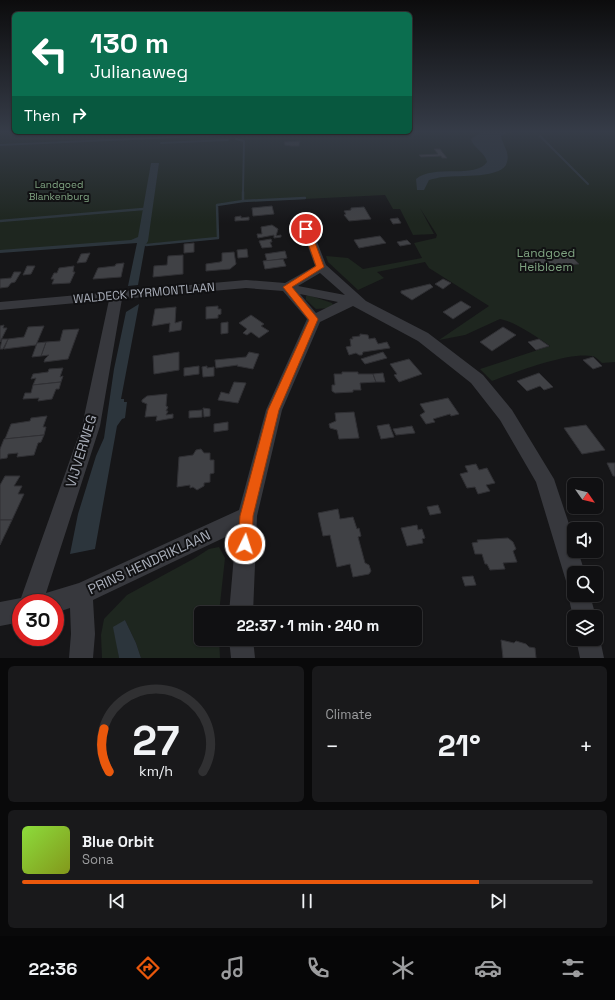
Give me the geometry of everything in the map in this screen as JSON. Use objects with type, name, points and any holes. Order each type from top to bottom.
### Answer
[{"type":"street","points":[[302,216],[321,267],[358,303],[423,337],[476,379],[506,415],[545,479],[572,566]]},
{"type":"street","points":[[314,319],[287,287],[321,267]]},
{"type":"street","name":"WALDECK PYRMONTLAAN","points":[[0,306],[246,284],[287,287],[358,303]]},
{"type":"street","name":"VIJVERWEG","points":[[34,594],[91,426],[116,296]]},
{"type":"street","points":[[241,606],[247,516],[274,410],[314,319],[358,303]]},
{"type":"street","name":"PRINS HENDRIKLAAN","points":[[64,599],[81,594],[247,516]]},
{"type":"street","points":[[81,594],[83,634],[81,658]]},
{"type":"street","points":[[0,614],[12,612]]},
{"type":"street","points":[[242,646],[243,658]]},
{"type":"street","points":[[589,646],[592,658]]},
{"type":"green space","points":[[0,162],[615,162],[615,362],[602,363],[596,357],[592,356],[569,357],[542,364],[492,381],[480,369],[550,346],[519,326],[500,319],[465,335],[439,340],[489,306],[429,268],[425,262],[377,272],[384,278],[358,290],[328,262],[326,256],[348,258],[363,269],[422,258],[414,243],[436,238],[437,235],[420,208],[434,234],[413,235],[400,209],[393,209],[385,195],[222,203],[217,205],[218,238],[145,244],[131,242],[0,252]]},
{"type":"green space","points":[[308,295],[332,303],[333,305],[329,308],[316,309],[306,300],[306,296]]},
{"type":"green space","points":[[219,547],[225,558],[220,606],[194,606],[194,646],[219,646],[220,658],[141,658],[136,643],[125,620],[117,647],[119,658],[102,658],[101,635],[104,619],[127,595],[209,549]]},
{"type":"shaded area","points":[[487,162],[507,162],[504,167],[489,174],[442,177],[429,180],[424,190],[417,190],[416,179],[423,175],[433,172],[474,170]]},
{"type":"shaded area","points":[[151,163],[159,163],[148,241],[145,246],[138,285],[128,286],[137,243],[0,253],[0,250],[131,240],[138,237]]},
{"type":"shaded area","points":[[139,304],[121,399],[124,399],[124,402],[127,402],[125,418],[122,419],[117,426],[95,549],[70,554],[78,514],[96,456],[104,438],[114,369],[126,312]]},
{"type":"shaded area","points":[[125,620],[136,643],[141,658],[119,658],[113,627]]},
{"type":"building","points":[[272,206],[274,214],[253,216],[252,208]]},
{"type":"building","points":[[364,207],[371,219],[349,221],[344,215],[346,214],[344,211],[351,210],[351,208]]},
{"type":"building","points":[[241,216],[241,218],[249,217],[249,220],[235,221],[235,217]]},
{"type":"building","points":[[398,218],[401,223],[393,224],[390,219]]},
{"type":"building","points":[[272,225],[278,229],[276,236],[281,235],[281,237],[274,238],[274,235],[258,238],[257,234],[262,234],[261,227]]},
{"type":"building","points":[[380,236],[386,243],[359,248],[354,240]]},
{"type":"building","points":[[271,239],[272,242],[270,242],[272,247],[262,248],[259,241]]},
{"type":"building","points":[[407,240],[411,244],[400,246],[397,242]]},
{"type":"building","points":[[194,243],[194,252],[184,253],[184,244]]},
{"type":"building","points":[[247,249],[248,257],[238,258],[237,250]]},
{"type":"building","points":[[285,251],[287,258],[267,261],[265,254]]},
{"type":"building","points":[[234,252],[236,264],[230,269],[206,271],[206,264],[222,261],[222,253]]},
{"type":"building","points":[[90,253],[86,262],[77,263],[81,254]]},
{"type":"building","points":[[183,255],[183,274],[153,277],[154,266],[167,265],[168,256]]},
{"type":"building","points":[[570,255],[579,264],[542,268],[544,269],[539,269],[540,271],[530,271],[526,265],[534,265],[532,262],[525,263],[522,259]]},
{"type":"building","points":[[283,259],[286,266],[265,269],[263,261]]},
{"type":"building","points":[[124,263],[121,277],[93,279],[98,268],[115,266],[116,264]]},
{"type":"building","points":[[27,266],[35,266],[31,274],[23,275]]},
{"type":"building","points":[[74,266],[73,272],[75,272],[70,283],[52,284],[54,279],[51,279],[54,273],[57,273],[59,268]]},
{"type":"building","points":[[14,272],[21,272],[15,282],[11,283],[8,287],[0,288],[0,279],[11,278]]},
{"type":"building","points":[[443,279],[451,283],[443,289],[435,284]]},
{"type":"building","points":[[430,284],[433,287],[412,300],[401,293],[401,291]]},
{"type":"building","points":[[461,301],[471,307],[453,319],[443,312]]},
{"type":"building","points":[[218,306],[218,309],[221,309],[221,314],[218,315],[218,318],[206,319],[206,307]]},
{"type":"building","points":[[176,307],[175,323],[182,321],[181,330],[169,332],[170,323],[152,326],[155,309]]},
{"type":"building","points":[[251,315],[264,324],[261,326],[269,331],[259,338],[251,332],[247,335],[243,333],[247,329],[239,323]]},
{"type":"building","points":[[228,322],[228,333],[221,334],[221,323]]},
{"type":"building","points":[[4,325],[3,328],[7,328],[0,342],[0,326]]},
{"type":"building","points":[[44,326],[36,345],[4,349],[8,339],[24,337],[28,327]]},
{"type":"building","points":[[503,327],[516,335],[492,351],[480,342]]},
{"type":"building","points":[[79,329],[68,359],[44,362],[49,355],[41,356],[46,342],[60,341],[63,330]]},
{"type":"building","points":[[360,334],[368,335],[369,339],[375,338],[378,344],[387,342],[390,348],[363,352],[362,355],[356,353],[349,355],[346,347],[351,346],[350,339],[353,339],[352,337],[360,336]]},
{"type":"building","points":[[2,339],[8,339],[3,349],[0,349]]},
{"type":"building","points":[[539,339],[549,346],[536,350],[528,342]]},
{"type":"building","points":[[46,342],[41,356],[32,357],[37,343]]},
{"type":"building","points":[[179,352],[179,370],[154,374],[153,356]]},
{"type":"building","points":[[249,352],[259,354],[253,369],[237,366],[238,365],[216,368],[215,360],[246,357]]},
{"type":"building","points":[[383,352],[387,358],[365,364],[361,359]]},
{"type":"building","points":[[593,357],[602,366],[593,369],[583,360]]},
{"type":"building","points":[[409,359],[422,374],[399,382],[394,375],[397,374],[390,364]]},
{"type":"building","points":[[199,366],[199,374],[184,376],[184,368]]},
{"type":"building","points":[[207,366],[207,368],[214,367],[214,376],[203,377],[202,367]]},
{"type":"building","points":[[63,368],[60,377],[63,376],[61,382],[33,385],[36,378],[31,379],[33,374],[48,372],[49,369]]},
{"type":"building","points":[[342,372],[373,374],[376,382],[360,383],[361,390],[335,393],[332,391],[332,385],[335,385],[334,374],[342,374]]},
{"type":"building","points":[[383,373],[385,382],[376,382],[373,374]]},
{"type":"building","points":[[539,373],[553,387],[544,390],[540,386],[527,391],[517,381]]},
{"type":"building","points":[[61,382],[59,389],[56,389],[52,399],[38,401],[39,398],[23,399],[25,393],[31,393],[33,385]]},
{"type":"building","points":[[234,382],[246,383],[238,403],[218,400],[221,392],[229,394]]},
{"type":"building","points":[[167,394],[166,406],[168,407],[166,411],[168,411],[166,415],[173,414],[173,418],[156,421],[157,416],[145,417],[147,404],[142,402],[142,400],[147,396]]},
{"type":"building","points":[[448,398],[459,414],[451,416],[450,414],[433,419],[435,422],[426,424],[420,415],[425,412],[420,404]]},
{"type":"building","points":[[203,408],[210,409],[210,416],[204,417]]},
{"type":"building","points":[[202,410],[202,417],[189,418],[189,411]]},
{"type":"building","points":[[354,412],[359,438],[339,439],[337,430],[330,428],[329,424],[336,421],[335,413]]},
{"type":"building","points":[[47,416],[43,427],[46,427],[44,435],[5,439],[11,424],[30,421],[31,418]]},
{"type":"building","points":[[228,422],[228,430],[214,432],[214,424]]},
{"type":"building","points":[[389,424],[394,437],[381,439],[377,426]]},
{"type":"building","points":[[586,425],[605,450],[582,454],[564,428]]},
{"type":"building","points":[[412,426],[415,433],[396,435],[393,429]]},
{"type":"building","points":[[44,435],[41,442],[38,443],[34,455],[17,457],[18,453],[8,454],[7,458],[0,459],[0,449],[4,439]]},
{"type":"building","points":[[201,449],[204,453],[210,453],[210,460],[214,460],[214,473],[210,474],[210,482],[204,483],[204,486],[197,490],[193,487],[190,488],[190,485],[177,487],[179,457],[193,455],[196,450]]},
{"type":"building","points":[[607,463],[615,463],[615,476],[613,476]]},
{"type":"building","points":[[476,464],[479,470],[487,468],[495,483],[486,485],[490,491],[478,494],[475,487],[467,488],[460,474],[468,472],[465,466]]},
{"type":"building","points":[[5,476],[20,476],[14,486],[22,486],[18,494],[24,494],[12,520],[0,520],[0,485]]},
{"type":"building","points":[[438,505],[441,513],[430,515],[427,507]]},
{"type":"building","points":[[338,509],[340,519],[353,517],[357,529],[359,528],[361,536],[358,537],[365,563],[369,565],[371,571],[369,574],[353,577],[350,564],[337,567],[330,535],[323,536],[318,513]]},
{"type":"building","points":[[0,520],[12,520],[0,545]]},
{"type":"building","points":[[417,525],[418,530],[422,529],[425,538],[422,539],[423,543],[407,546],[401,528]]},
{"type":"building","points":[[508,538],[513,542],[516,549],[513,551],[517,562],[503,563],[505,569],[490,570],[487,564],[485,564],[482,554],[475,554],[472,543],[478,542],[477,540]]},
{"type":"building","points":[[473,576],[476,585],[465,586],[462,577]]},
{"type":"building","points":[[501,640],[514,643],[516,641],[535,648],[536,658],[503,658]]},
{"type":"waterway","points":[[243,193],[244,162]]},
{"type":"waterway","points":[[566,162],[588,184]]},
{"type":"waterway","points":[[243,193],[243,201]]},
{"type":"waterway","points":[[243,201],[305,198]]},
{"type":"waterway","points":[[146,245],[218,238],[217,205],[243,201]]},
{"type":"waterway","points":[[0,221],[143,209]]},
{"type":"route","points":[[245,544],[247,516],[274,410],[314,319],[287,287],[321,267],[306,229]]},
{"type":"park label","name":"Landgoed Blankenburg","points":[[59,190]]},
{"type":"park label","name":"Landgoed Heibloem","points":[[546,260]]}]
